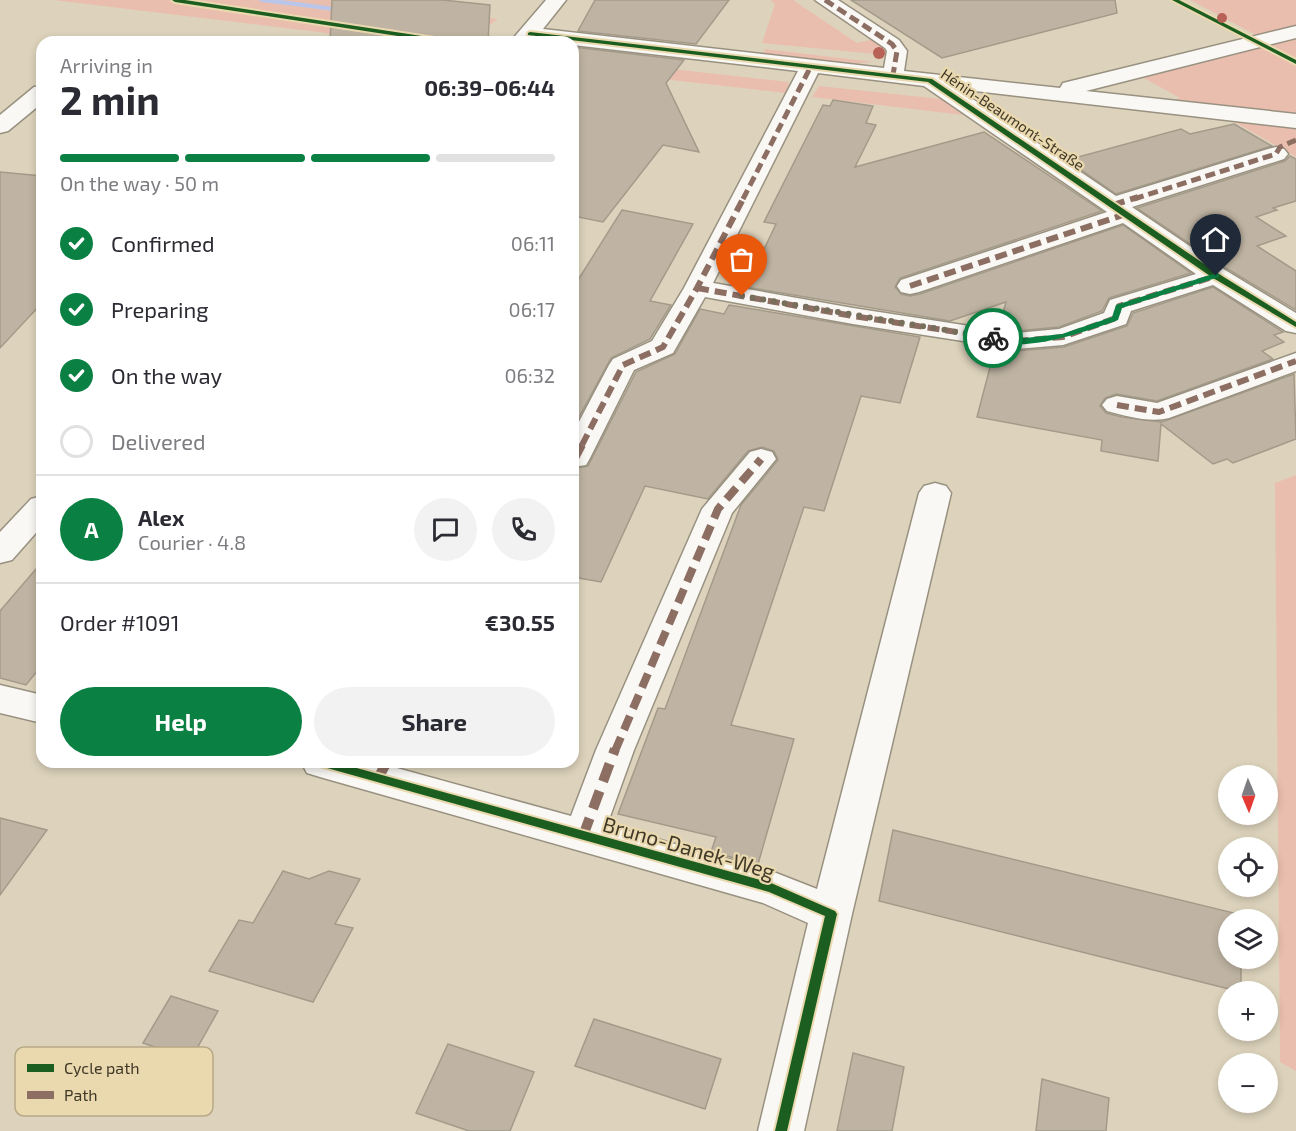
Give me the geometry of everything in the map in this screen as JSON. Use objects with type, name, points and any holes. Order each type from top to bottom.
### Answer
[{"type":"street","points":[[527,36],[556,0]]},
{"type":"street","points":[[825,0],[892,44],[897,51],[893,75]]},
{"type":"street","name":"Hénin-Beaumont-Straße","points":[[1049,93],[1296,32]]},
{"type":"street","name":"Hénin-Beaumont-Straße","points":[[579,43],[811,66],[1296,121]]},
{"type":"street","points":[[579,450],[623,365],[663,347],[697,288],[811,66]]},
{"type":"street","name":"Hénin-Beaumont-Straße","points":[[930,80],[1216,276],[1296,325]]},
{"type":"street","points":[[0,126],[36,97]]},
{"type":"street","points":[[910,286],[1276,154]]},
{"type":"street","points":[[697,288],[853,316],[1015,341],[1063,337],[1116,318],[1119,306],[1216,276]]},
{"type":"street","points":[[1117,405],[1159,412],[1296,361]]},
{"type":"street","name":"Bruno-Danek-Weg","points":[[583,836],[615,750],[718,509],[761,459]]},
{"type":"street","points":[[781,1131],[831,914],[935,493]]},
{"type":"street","points":[[0,552],[36,513]]},
{"type":"street","points":[[0,699],[36,708]]},
{"type":"street","name":"Bruno-Danek-Weg","points":[[366,768],[382,770],[583,836],[771,888],[831,914]]},
{"type":"shaded area","points":[[53,0],[333,0],[498,19],[482,30],[442,36],[351,36]]},
{"type":"shaded area","points":[[770,0],[793,0],[857,43],[874,39],[886,48],[885,55],[762,43],[775,4]]},
{"type":"shaded area","points":[[1190,0],[1296,0],[1296,157],[1233,121],[1234,108],[1172,101],[1180,98],[1142,77],[1273,44]]},
{"type":"shaded area","points":[[765,49],[874,62],[847,64],[763,55]]},
{"type":"shaded area","points":[[579,59],[789,82],[786,93],[579,70]]},
{"type":"shaded area","points":[[819,86],[941,99],[963,115],[812,97]]},
{"type":"shaded area","points":[[1296,475],[1296,1071],[1280,1062],[1275,483]]},
{"type":"building","points":[[332,0],[443,0],[490,5],[488,36],[330,36]]},
{"type":"building","points":[[595,0],[729,0],[696,44],[578,31]]},
{"type":"building","points":[[851,0],[1115,0],[1117,13],[942,58]]},
{"type":"building","points":[[579,48],[684,60],[666,83],[699,152],[663,145],[603,222],[579,217]]},
{"type":"building","points":[[833,100],[873,106],[866,123],[876,125],[855,167],[984,132],[1102,211],[900,278],[895,287],[901,294],[910,296],[920,294],[1123,225],[1191,273],[1109,298],[1102,311],[1059,327],[1015,331],[999,328],[1006,302],[950,321],[746,287],[776,224],[764,222],[823,105],[830,106]]},
{"type":"building","points":[[1234,124],[1272,146],[1116,194],[1067,160],[1181,129],[1190,134]]},
{"type":"building","points":[[1290,156],[1296,159],[1296,201],[1273,208],[1277,210],[1256,217],[1286,236],[1257,246],[1296,271],[1296,310],[1226,268],[1137,208],[1285,161]]},
{"type":"building","points":[[0,172],[36,175],[36,309],[0,348]]},
{"type":"building","points":[[622,210],[693,224],[650,301],[671,305],[650,339],[611,358],[579,417],[579,278]]},
{"type":"building","points":[[1213,287],[1283,332],[1274,335],[1284,342],[1262,351],[1273,359],[1157,401],[1116,394],[1105,398],[1100,406],[1106,413],[1162,422],[1294,374],[1296,439],[1233,463],[1227,459],[1213,464],[1161,424],[1158,461],[1101,451],[1102,440],[977,417],[995,348],[1015,351],[1064,347],[1127,326],[1133,313]]},
{"type":"building","points":[[729,305],[920,337],[900,403],[861,396],[824,511],[804,507],[731,725],[794,739],[758,864],[711,852],[716,837],[618,814],[658,708],[665,709],[741,505],[778,460],[774,451],[762,447],[748,451],[708,499],[645,486],[601,582],[579,578],[579,468],[588,466],[636,372],[675,354],[700,309],[724,314]]},
{"type":"building","points":[[36,569],[36,672],[26,685],[0,678],[0,611]]},
{"type":"building","points":[[0,818],[47,830],[0,895]]},
{"type":"building","points":[[893,830],[1218,909],[1218,969],[1241,969],[1241,981],[1218,981],[1218,986],[879,901]]},
{"type":"building","points":[[283,871],[309,879],[329,871],[360,879],[335,924],[353,928],[313,1002],[209,971],[239,920],[253,923]]},
{"type":"building","points":[[171,996],[218,1011],[198,1047],[155,1047],[143,1043]]},
{"type":"building","points":[[594,1019],[721,1059],[705,1109],[575,1066]]},
{"type":"building","points":[[448,1044],[534,1072],[510,1131],[469,1131],[416,1113]]},
{"type":"building","points":[[853,1053],[904,1067],[892,1131],[837,1131]]},
{"type":"building","points":[[1042,1079],[1109,1098],[1106,1131],[1036,1131]]},
{"type":"waterway","points":[[262,0],[350,11]]},
{"type":"marked path","points":[[825,0],[892,44],[897,51],[893,75]]},
{"type":"marked path","points":[[579,450],[623,365],[663,347],[697,288],[811,66]]},
{"type":"marked path","points":[[1113,205],[1276,154],[1280,147],[1296,140]]},
{"type":"marked path","points":[[910,286],[1126,214]]},
{"type":"marked path","points":[[697,288],[853,316],[1015,341],[1063,337],[1116,318],[1119,306],[1216,276]]},
{"type":"marked path","points":[[1117,405],[1159,412],[1296,361]]},
{"type":"marked path","points":[[583,836],[615,750],[718,509],[761,459]]},
{"type":"marked path","points":[[378,778],[384,768]]},
{"type":"cycle path","points":[[175,0],[409,36]]},
{"type":"cycle path","points":[[1175,0],[1296,62]]},
{"type":"cycle path","points":[[530,34],[547,36]]},
{"type":"cycle path","points":[[579,40],[930,80],[1216,276],[1296,325]]},
{"type":"cycle path","points":[[341,768],[771,888],[831,914],[781,1131]]},
{"type":"way so far","points":[[742,296],[993,338]]},
{"type":"route","points":[[993,338],[1015,341],[1063,337],[1116,318],[1119,306],[1216,276]]}]
